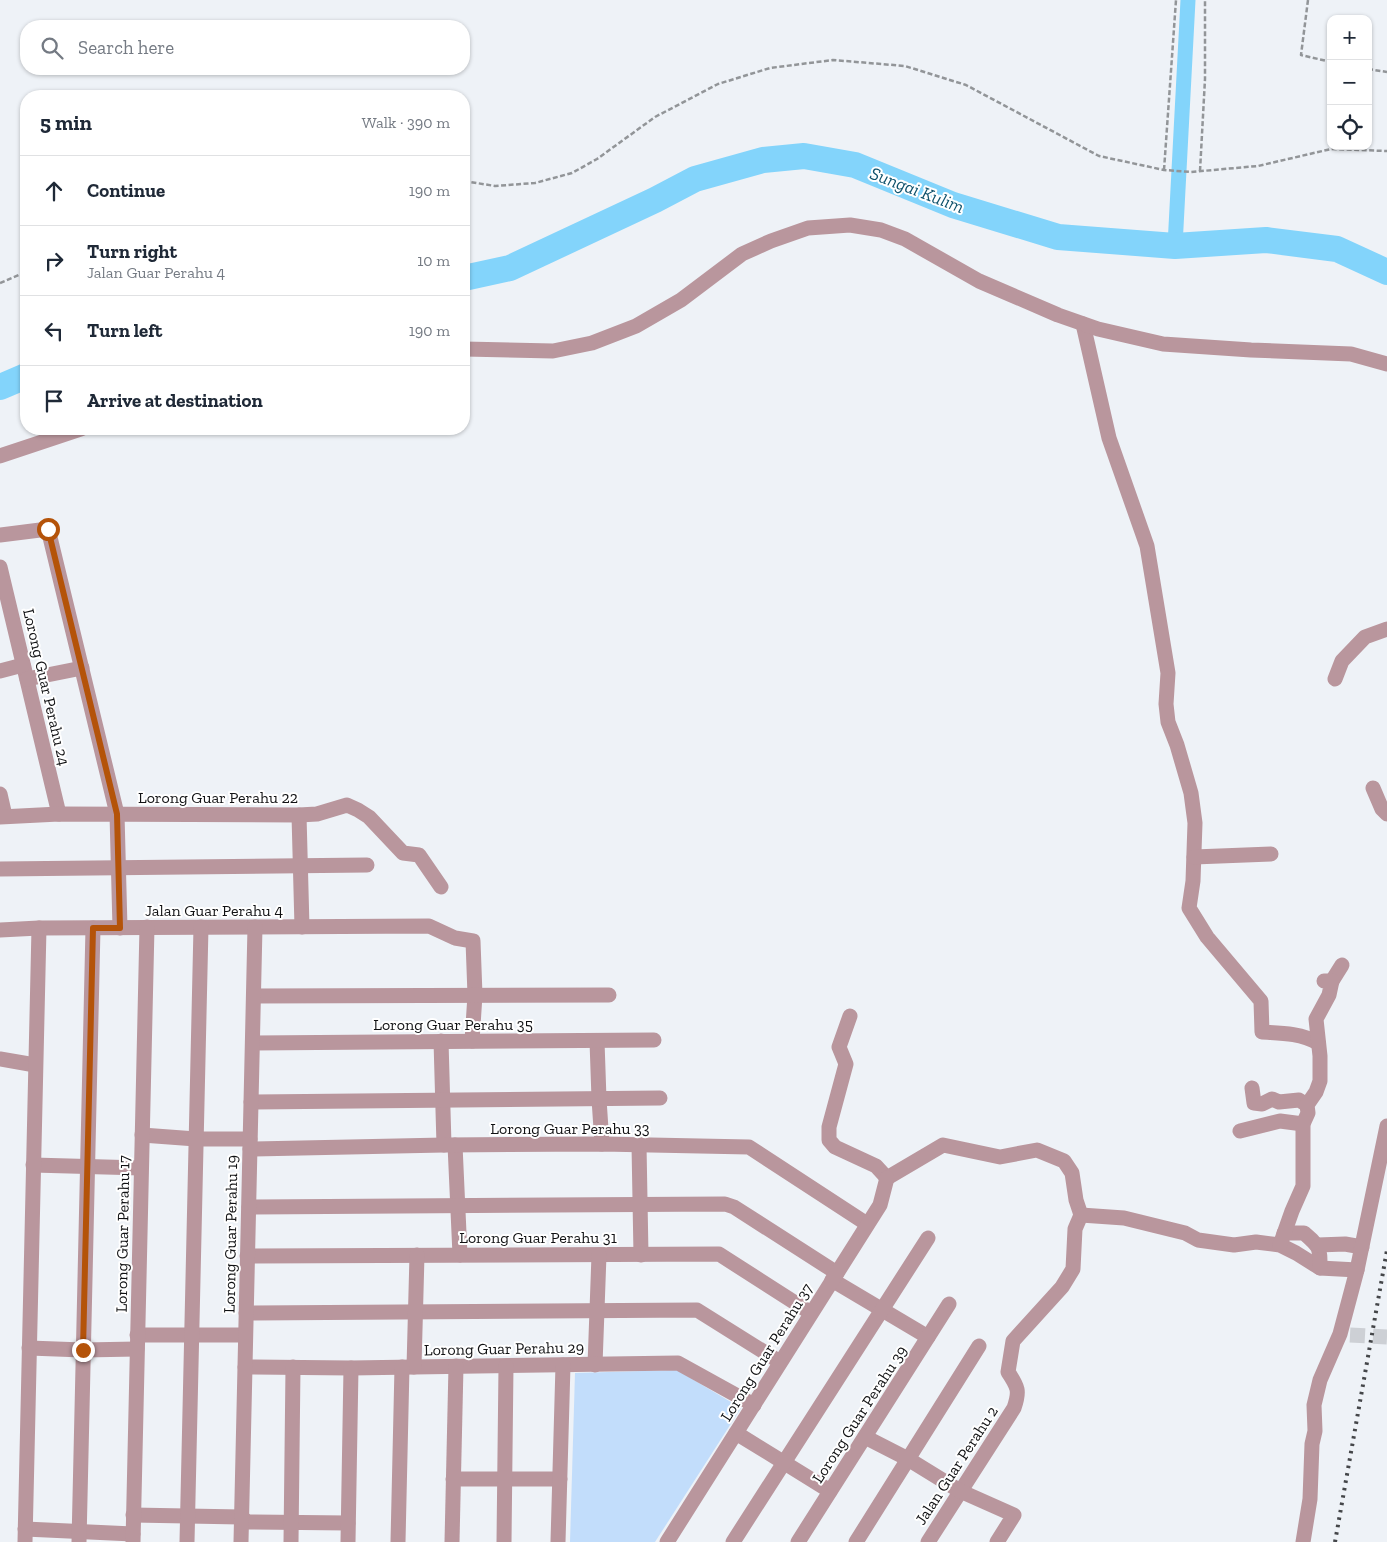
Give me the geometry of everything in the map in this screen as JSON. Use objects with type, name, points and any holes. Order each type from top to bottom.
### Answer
[{"type":"street","points":[[470,349],[553,351],[592,343],[636,326],[680,300],[742,254],[808,228],[850,225],[881,230],[905,239],[979,281],[1098,329],[1163,344],[1351,354],[1387,364]]},
{"type":"street","points":[[1083,324],[1109,438],[1147,546],[1168,673],[1166,704],[1168,722],[1192,794],[1196,823],[1189,908],[1207,937],[1260,1001],[1262,1032],[1292,1034],[1318,1042]]},
{"type":"street","points":[[0,456],[63,435]]},
{"type":"street","points":[[0,535],[48,529],[117,814],[120,928]]},
{"type":"street","name":"Lorong Guar Perahu 24","points":[[0,567],[59,814]]},
{"type":"street","points":[[1336,679],[1342,661],[1365,637],[1387,629]]},
{"type":"street","points":[[0,671],[25,672],[82,668]]},
{"type":"street","points":[[1373,788],[1382,809],[1387,814]]},
{"type":"street","points":[[0,794],[3,816]]},
{"type":"street","name":"Lorong Guar Perahu 22","points":[[3,816],[59,814],[299,816],[317,814],[347,805],[369,817],[403,853],[419,855],[441,886]]},
{"type":"street","points":[[299,816],[302,927]]},
{"type":"street","points":[[1194,857],[1271,854]]},
{"type":"street","points":[[0,869],[367,865]]},
{"type":"street","name":"Jalan Guar Perahu 4","points":[[0,930],[39,928],[428,926],[455,938],[473,942],[474,995]]},
{"type":"street","name":"Lorong Guar Perahu 17","points":[[133,1538],[147,927]]},
{"type":"street","points":[[187,1542],[202,927]]},
{"type":"street","name":"Lorong Guar Perahu 19","points":[[240,1542],[255,927]]},
{"type":"street","points":[[39,928],[25,1536],[133,1538]]},
{"type":"street","points":[[79,1537],[93,928]]},
{"type":"street","points":[[1282,1239],[1303,1186],[1304,1124],[1308,1113],[1307,1106],[1316,1092],[1320,1081],[1320,1056],[1316,1019],[1329,995],[1328,981],[1342,965]]},
{"type":"street","points":[[472,1041],[474,995]]},
{"type":"street","points":[[254,996],[609,995]]},
{"type":"street","points":[[850,1016],[839,1047],[846,1064],[829,1127],[829,1140],[835,1147],[876,1166],[887,1178],[943,1145],[1000,1157],[1037,1150],[1064,1162],[1072,1173],[1076,1200],[1081,1215],[1124,1218],[1185,1234],[1198,1240],[1234,1245],[1282,1239],[1304,1233],[1318,1245],[1320,1268]]},
{"type":"street","name":"Lorong Guar Perahu 35","points":[[253,1043],[654,1040]]},
{"type":"street","points":[[597,1041],[598,1099],[602,1144]]},
{"type":"street","points":[[442,1042],[443,1100],[457,1206],[460,1255]]},
{"type":"street","points":[[0,1059],[35,1065]]},
{"type":"street","points":[[1252,1088],[1254,1103],[1262,1104],[1272,1099],[1279,1102],[1299,1100],[1307,1106]]},
{"type":"street","points":[[251,1102],[660,1098]]},
{"type":"street","points":[[1240,1131],[1280,1120],[1304,1124]]},
{"type":"street","points":[[1303,1542],[1310,1499],[1312,1444],[1315,1431],[1314,1405],[1320,1380],[1345,1335],[1387,1126]]},
{"type":"street","name":"Lorong Guar Perahu 33","points":[[142,1135],[250,1144],[602,1144],[749,1147],[867,1224]]},
{"type":"street","points":[[639,1145],[641,1255]]},
{"type":"street","points":[[33,1165],[141,1168]]},
{"type":"street","name":"Lorong Guar Perahu 37","points":[[667,1542],[880,1204],[887,1178]]},
{"type":"street","points":[[249,1207],[725,1204],[734,1207],[882,1309],[928,1337]]},
{"type":"street","name":"Jalan Guar Perahu 2","points":[[928,1542],[1014,1408],[1018,1396],[1017,1385],[1008,1372],[1013,1341],[1062,1287],[1073,1269],[1075,1229],[1081,1215]]},
{"type":"street","points":[[733,1542],[928,1238]]},
{"type":"street","points":[[1282,1239],[1296,1253],[1320,1268],[1357,1270]]},
{"type":"street","points":[[1318,1245],[1346,1244],[1362,1247]]},
{"type":"street","name":"Lorong Guar Perahu 31","points":[[247,1256],[720,1254],[811,1313]]},
{"type":"street","points":[[398,1542],[408,1367],[416,1312],[417,1255]]},
{"type":"street","points":[[595,1364],[600,1255]]},
{"type":"street","name":"Lorong Guar Perahu 39","points":[[798,1542],[950,1304]]},
{"type":"street","points":[[246,1313],[697,1310],[780,1362]]},
{"type":"street","points":[[29,1348],[83,1350],[192,1335],[245,1335]]},
{"type":"street","points":[[856,1542],[979,1346]]},
{"type":"street","name":"Lorong Guar Perahu 29","points":[[245,1367],[351,1368],[678,1363],[754,1405]]},
{"type":"street","points":[[558,1542],[563,1365]]},
{"type":"street","points":[[452,1542],[456,1366]]},
{"type":"street","points":[[504,1542],[506,1366]]},
{"type":"street","points":[[292,1542],[293,1367]]},
{"type":"street","points":[[348,1542],[351,1368]]},
{"type":"street","points":[[736,1434],[830,1492]]},
{"type":"street","points":[[865,1437],[908,1459],[960,1490],[1014,1515],[997,1542]]},
{"type":"street","points":[[453,1479],[560,1480]]},
{"type":"street","points":[[133,1515],[241,1517],[248,1522],[348,1523]]},
{"type":"path","points":[[1164,170],[1176,0]]},
{"type":"path","points":[[1200,171],[1205,79],[1204,0]]},
{"type":"path","points":[[1308,0],[1301,55],[1327,61]]},
{"type":"path","points":[[470,182],[495,186],[535,184],[572,173],[596,159],[655,117],[718,84],[770,68],[833,60],[905,66],[966,85],[1099,156],[1176,172],[1258,166],[1332,149],[1387,151]]},
{"type":"path","points":[[1372,70],[1387,72]]},
{"type":"path","points":[[0,283],[20,275]]},
{"type":"shaded area","points":[[677,1370],[741,1408],[655,1542],[570,1542],[575,1373]]},
{"type":"waterway","points":[[1175,246],[1188,0]]},
{"type":"waterway","name":"Sungai Kulim","points":[[470,277],[510,268],[655,200],[695,179],[763,160],[804,156],[855,165],[953,205],[1058,237],[1175,246],[1266,240],[1337,249],[1387,272]]},
{"type":"waterway","name":"Sungai Kulim","points":[[0,387],[20,379]]},
{"type":"tunnel","points":[[1350,1335],[1387,1337]]},
{"type":"railway","points":[[1335,1542],[1387,1250]]},
{"type":"route","points":[[48,529],[117,814],[120,928],[93,928],[83,1350]]}]
